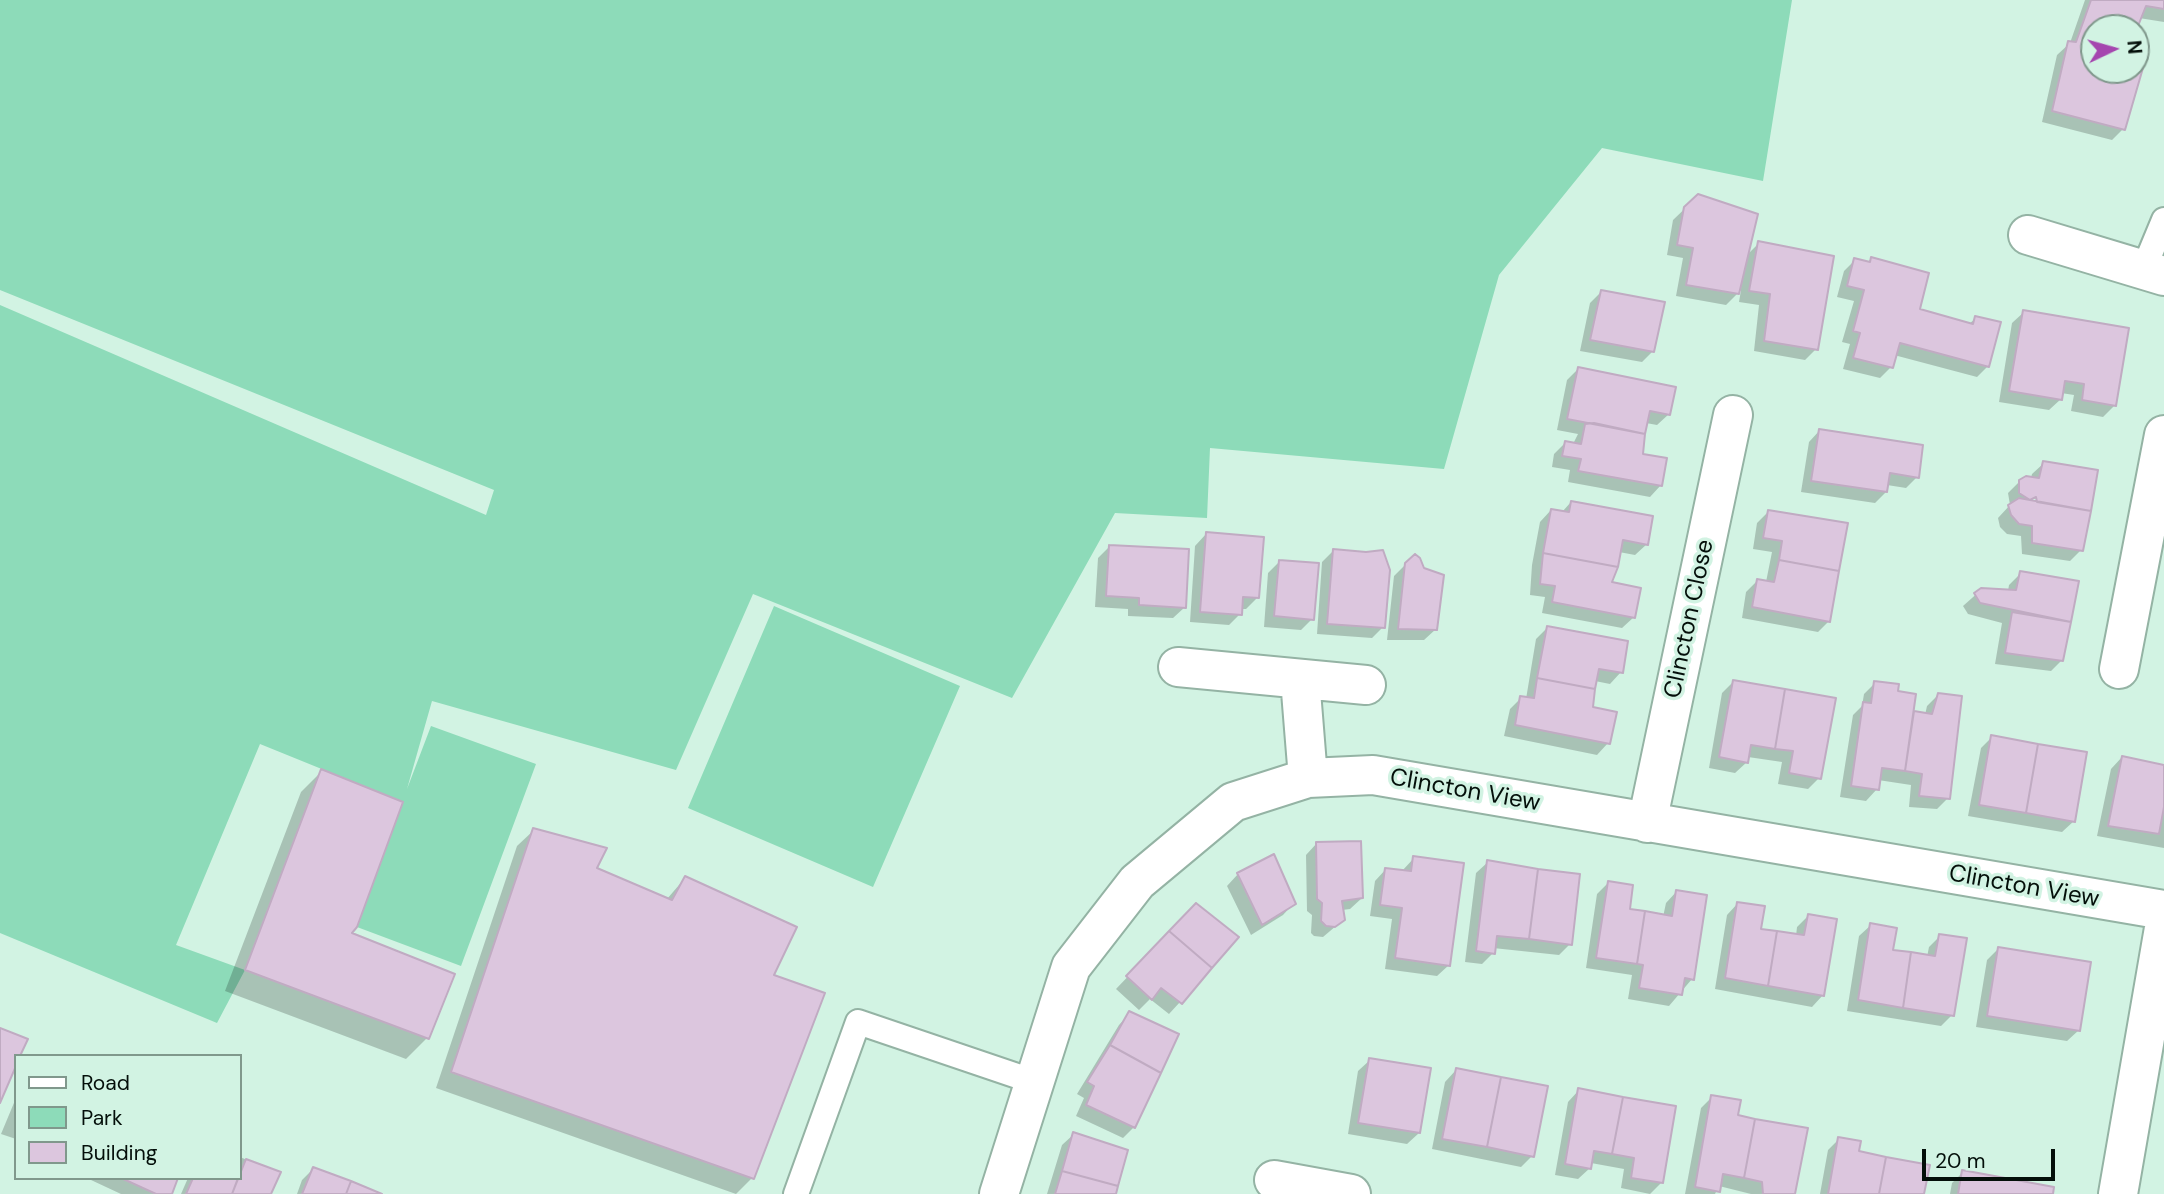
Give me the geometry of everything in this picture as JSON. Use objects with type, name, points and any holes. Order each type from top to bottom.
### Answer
[{"type":"street","points":[[2028,235],[2154,272]]},
{"type":"street","name":"Clincton Close","points":[[1647,823],[1733,415]]},
{"type":"street","points":[[2119,669],[2164,435]]},
{"type":"street","points":[[1178,667],[1366,685]]},
{"type":"street","points":[[1300,679],[1308,778]]},
{"type":"street","name":"Clincton View","points":[[999,1194],[1071,967],[1137,882],[1233,802],[1308,778],[1373,775],[2164,910]]},
{"type":"street","points":[[2118,1194],[2164,928]]},
{"type":"street","points":[[1273,1180],[1351,1194]]},
{"type":"lane","points":[[2154,272],[2164,220]]},
{"type":"lane","points":[[796,1194],[858,1023],[1035,1082]]},
{"type":"green space","points":[[0,0],[1792,0],[1763,181],[1602,148],[1499,275],[1444,469],[1210,448],[1207,518],[1115,513],[1012,698],[753,594],[676,770],[432,701],[407,789],[431,726],[536,764],[461,966],[357,927],[403,802],[260,744],[176,945],[245,970],[217,1023],[0,933],[0,305],[486,515],[494,490],[0,290]]},
{"type":"green space","points":[[774,606],[960,686],[873,887],[688,808]]},
{"type":"building","points":[[2091,0],[2164,0],[2164,9],[2146,6],[2143,14],[2086,14]]},
{"type":"building","points":[[2080,31],[2080,84],[2138,84],[2125,130],[2052,111],[2068,41],[2076,42]]},
{"type":"building","points":[[1698,194],[1758,214],[1739,294],[1686,285],[1693,248],[1677,245],[1684,207]]},
{"type":"building","points":[[1758,241],[1834,256],[1818,350],[1764,341],[1770,294],[1749,291]]},
{"type":"building","points":[[1871,257],[1929,273],[1920,309],[1973,324],[1975,316],[2001,322],[1989,367],[1900,343],[1893,368],[1853,358],[1860,333],[1853,331],[1864,290],[1847,286],[1854,258],[1870,262]]},
{"type":"building","points":[[1601,290],[1665,302],[1654,352],[1590,340]]},
{"type":"building","points":[[2023,310],[2129,328],[2116,406],[2082,400],[2084,384],[2065,381],[2062,400],[2009,391]]},
{"type":"building","points":[[1578,367],[1676,387],[1670,415],[1650,411],[1645,434],[1567,419]]},
{"type":"building","points":[[1594,423],[1645,434],[1643,454],[1667,458],[1662,486],[1578,471],[1581,459],[1562,456],[1565,441],[1581,444],[1585,424]]},
{"type":"building","points":[[1819,429],[1923,445],[1919,478],[1890,473],[1887,492],[1811,481]]},
{"type":"building","points":[[2043,461],[2098,470],[2091,511],[2037,502],[2036,497],[2030,500],[2019,493],[2019,480],[2026,476],[2039,478]]},
{"type":"building","points":[[2019,498],[2091,511],[2083,551],[2032,543],[2032,526],[2019,524],[2011,515],[2008,505]]},
{"type":"building","points":[[1571,501],[1653,516],[1648,545],[1623,540],[1618,567],[1543,553],[1551,509],[1569,512]]},
{"type":"building","points":[[1768,510],[1848,523],[1839,571],[1779,560],[1782,541],[1763,538]]},
{"type":"building","points":[[1206,532],[1264,537],[1259,598],[1243,597],[1242,615],[1200,612]]},
{"type":"building","points":[[1109,545],[1189,549],[1186,608],[1139,605],[1139,598],[1106,596]]},
{"type":"building","points":[[1333,549],[1366,552],[1383,550],[1390,570],[1385,628],[1327,624]]},
{"type":"building","points":[[1543,553],[1618,567],[1612,582],[1641,588],[1635,618],[1552,602],[1555,586],[1540,584]]},
{"type":"building","points":[[1415,554],[1424,568],[1444,575],[1437,630],[1398,629],[1405,563]]},
{"type":"building","points":[[1279,560],[1319,563],[1314,620],[1274,616]]},
{"type":"building","points":[[1779,560],[1839,571],[1830,622],[1752,607],[1757,579],[1774,582]]},
{"type":"building","points":[[2020,571],[2079,581],[2071,622],[1980,603],[1974,593],[1981,588],[2016,590]]},
{"type":"building","points":[[2012,612],[2071,622],[2063,661],[2005,653]]},
{"type":"building","points":[[1547,626],[1628,641],[1623,673],[1599,669],[1595,689],[1537,678]]},
{"type":"building","points":[[1537,678],[1595,689],[1593,707],[1617,712],[1610,744],[1515,725],[1520,696],[1534,698]]},
{"type":"building","points":[[1733,680],[1785,689],[1775,749],[1751,745],[1748,763],[1719,757]]},
{"type":"building","points":[[1874,681],[1899,684],[1898,691],[1916,694],[1905,771],[1882,768],[1879,790],[1851,786],[1863,702],[1871,703]]},
{"type":"building","points":[[1785,689],[1836,698],[1821,779],[1789,773],[1793,751],[1775,749]]},
{"type":"building","points":[[1938,693],[1962,696],[1950,799],[1919,796],[1922,774],[1905,771],[1914,711],[1932,714]]},
{"type":"building","points":[[1991,735],[2038,744],[2026,813],[1979,805]]},
{"type":"building","points":[[2038,744],[2087,752],[2075,822],[2026,813]]},
{"type":"building","points":[[2122,756],[2164,765],[2164,807],[2159,834],[2108,826]]},
{"type":"building","points":[[321,769],[403,802],[357,927],[352,933],[455,974],[429,1039],[245,970]]},
{"type":"building","points":[[533,828],[607,848],[597,868],[672,900],[685,876],[797,927],[774,975],[825,993],[754,1179],[451,1072]]},
{"type":"building","points":[[1361,841],[1363,898],[1342,901],[1345,920],[1335,927],[1326,926],[1321,921],[1322,903],[1317,899],[1316,842]]},
{"type":"building","points":[[1274,854],[1296,904],[1262,925],[1237,873]]},
{"type":"building","points":[[1413,856],[1464,863],[1450,966],[1395,958],[1402,908],[1380,905],[1385,868],[1411,871]]},
{"type":"building","points":[[1487,860],[1538,869],[1529,939],[1497,936],[1495,954],[1476,951]]},
{"type":"building","points":[[1538,869],[1580,874],[1572,945],[1529,939]]},
{"type":"building","points":[[1608,881],[1633,885],[1630,909],[1645,911],[1637,964],[1596,958]]},
{"type":"building","points":[[1676,890],[1707,895],[1694,980],[1685,978],[1682,995],[1639,988],[1643,965],[1637,964],[1645,911],[1672,916]]},
{"type":"building","points":[[1737,902],[1765,906],[1761,929],[1777,931],[1768,986],[1725,978]]},
{"type":"building","points":[[1196,903],[1239,937],[1212,968],[1169,931]]},
{"type":"building","points":[[1808,914],[1837,919],[1824,996],[1768,986],[1777,931],[1804,935]]},
{"type":"building","points":[[1870,923],[1897,928],[1893,950],[1911,952],[1903,1008],[1858,1000]]},
{"type":"building","points":[[1169,931],[1212,968],[1182,1004],[1161,988],[1152,1000],[1126,976]]},
{"type":"building","points":[[1939,934],[1967,938],[1954,1016],[1903,1008],[1911,952],[1935,956]]},
{"type":"building","points":[[1998,947],[2091,962],[2080,1031],[1987,1016]]},
{"type":"building","points":[[1129,1011],[1179,1034],[1161,1073],[1110,1045]]},
{"type":"building","points":[[0,1028],[28,1039],[21,1054],[14,1054],[14,1071],[0,1103]]},
{"type":"building","points":[[1110,1045],[1161,1073],[1135,1128],[1086,1105],[1094,1086],[1087,1082]]},
{"type":"building","points":[[1369,1058],[1431,1068],[1420,1133],[1358,1123]]},
{"type":"building","points":[[1456,1068],[1501,1077],[1487,1147],[1442,1139]]},
{"type":"building","points":[[1501,1077],[1548,1086],[1534,1157],[1487,1147]]},
{"type":"building","points":[[1578,1088],[1623,1097],[1612,1154],[1594,1151],[1591,1169],[1565,1164]]},
{"type":"building","points":[[1711,1095],[1741,1100],[1738,1115],[1755,1119],[1744,1178],[1723,1174],[1720,1192],[1695,1187]]},
{"type":"building","points":[[1623,1097],[1676,1106],[1663,1183],[1631,1178],[1634,1158],[1612,1154]]},
{"type":"building","points":[[1755,1119],[1808,1128],[1795,1194],[1763,1194],[1762,1182],[1744,1178]]},
{"type":"building","points":[[1073,1132],[1128,1150],[1118,1186],[1062,1171]]},
{"type":"building","points":[[1838,1137],[1861,1141],[1859,1151],[1886,1157],[1879,1194],[1828,1194]]},
{"type":"building","points":[[1886,1157],[1930,1165],[1924,1194],[1879,1194]]},
{"type":"building","points":[[246,1159],[281,1172],[271,1194],[232,1194],[238,1180],[242,1180]]},
{"type":"building","points":[[313,1167],[351,1181],[346,1194],[302,1194]]},
{"type":"building","points":[[1962,1170],[2054,1187],[2053,1194],[1958,1194]]},
{"type":"building","points":[[1062,1171],[1118,1186],[1116,1194],[1055,1194]]},
{"type":"building","points":[[125,1180],[177,1180],[172,1194],[156,1194]]},
{"type":"building","points":[[192,1180],[237,1180],[232,1194],[186,1194]]},
{"type":"building","points":[[351,1181],[382,1194],[346,1194]]}]
